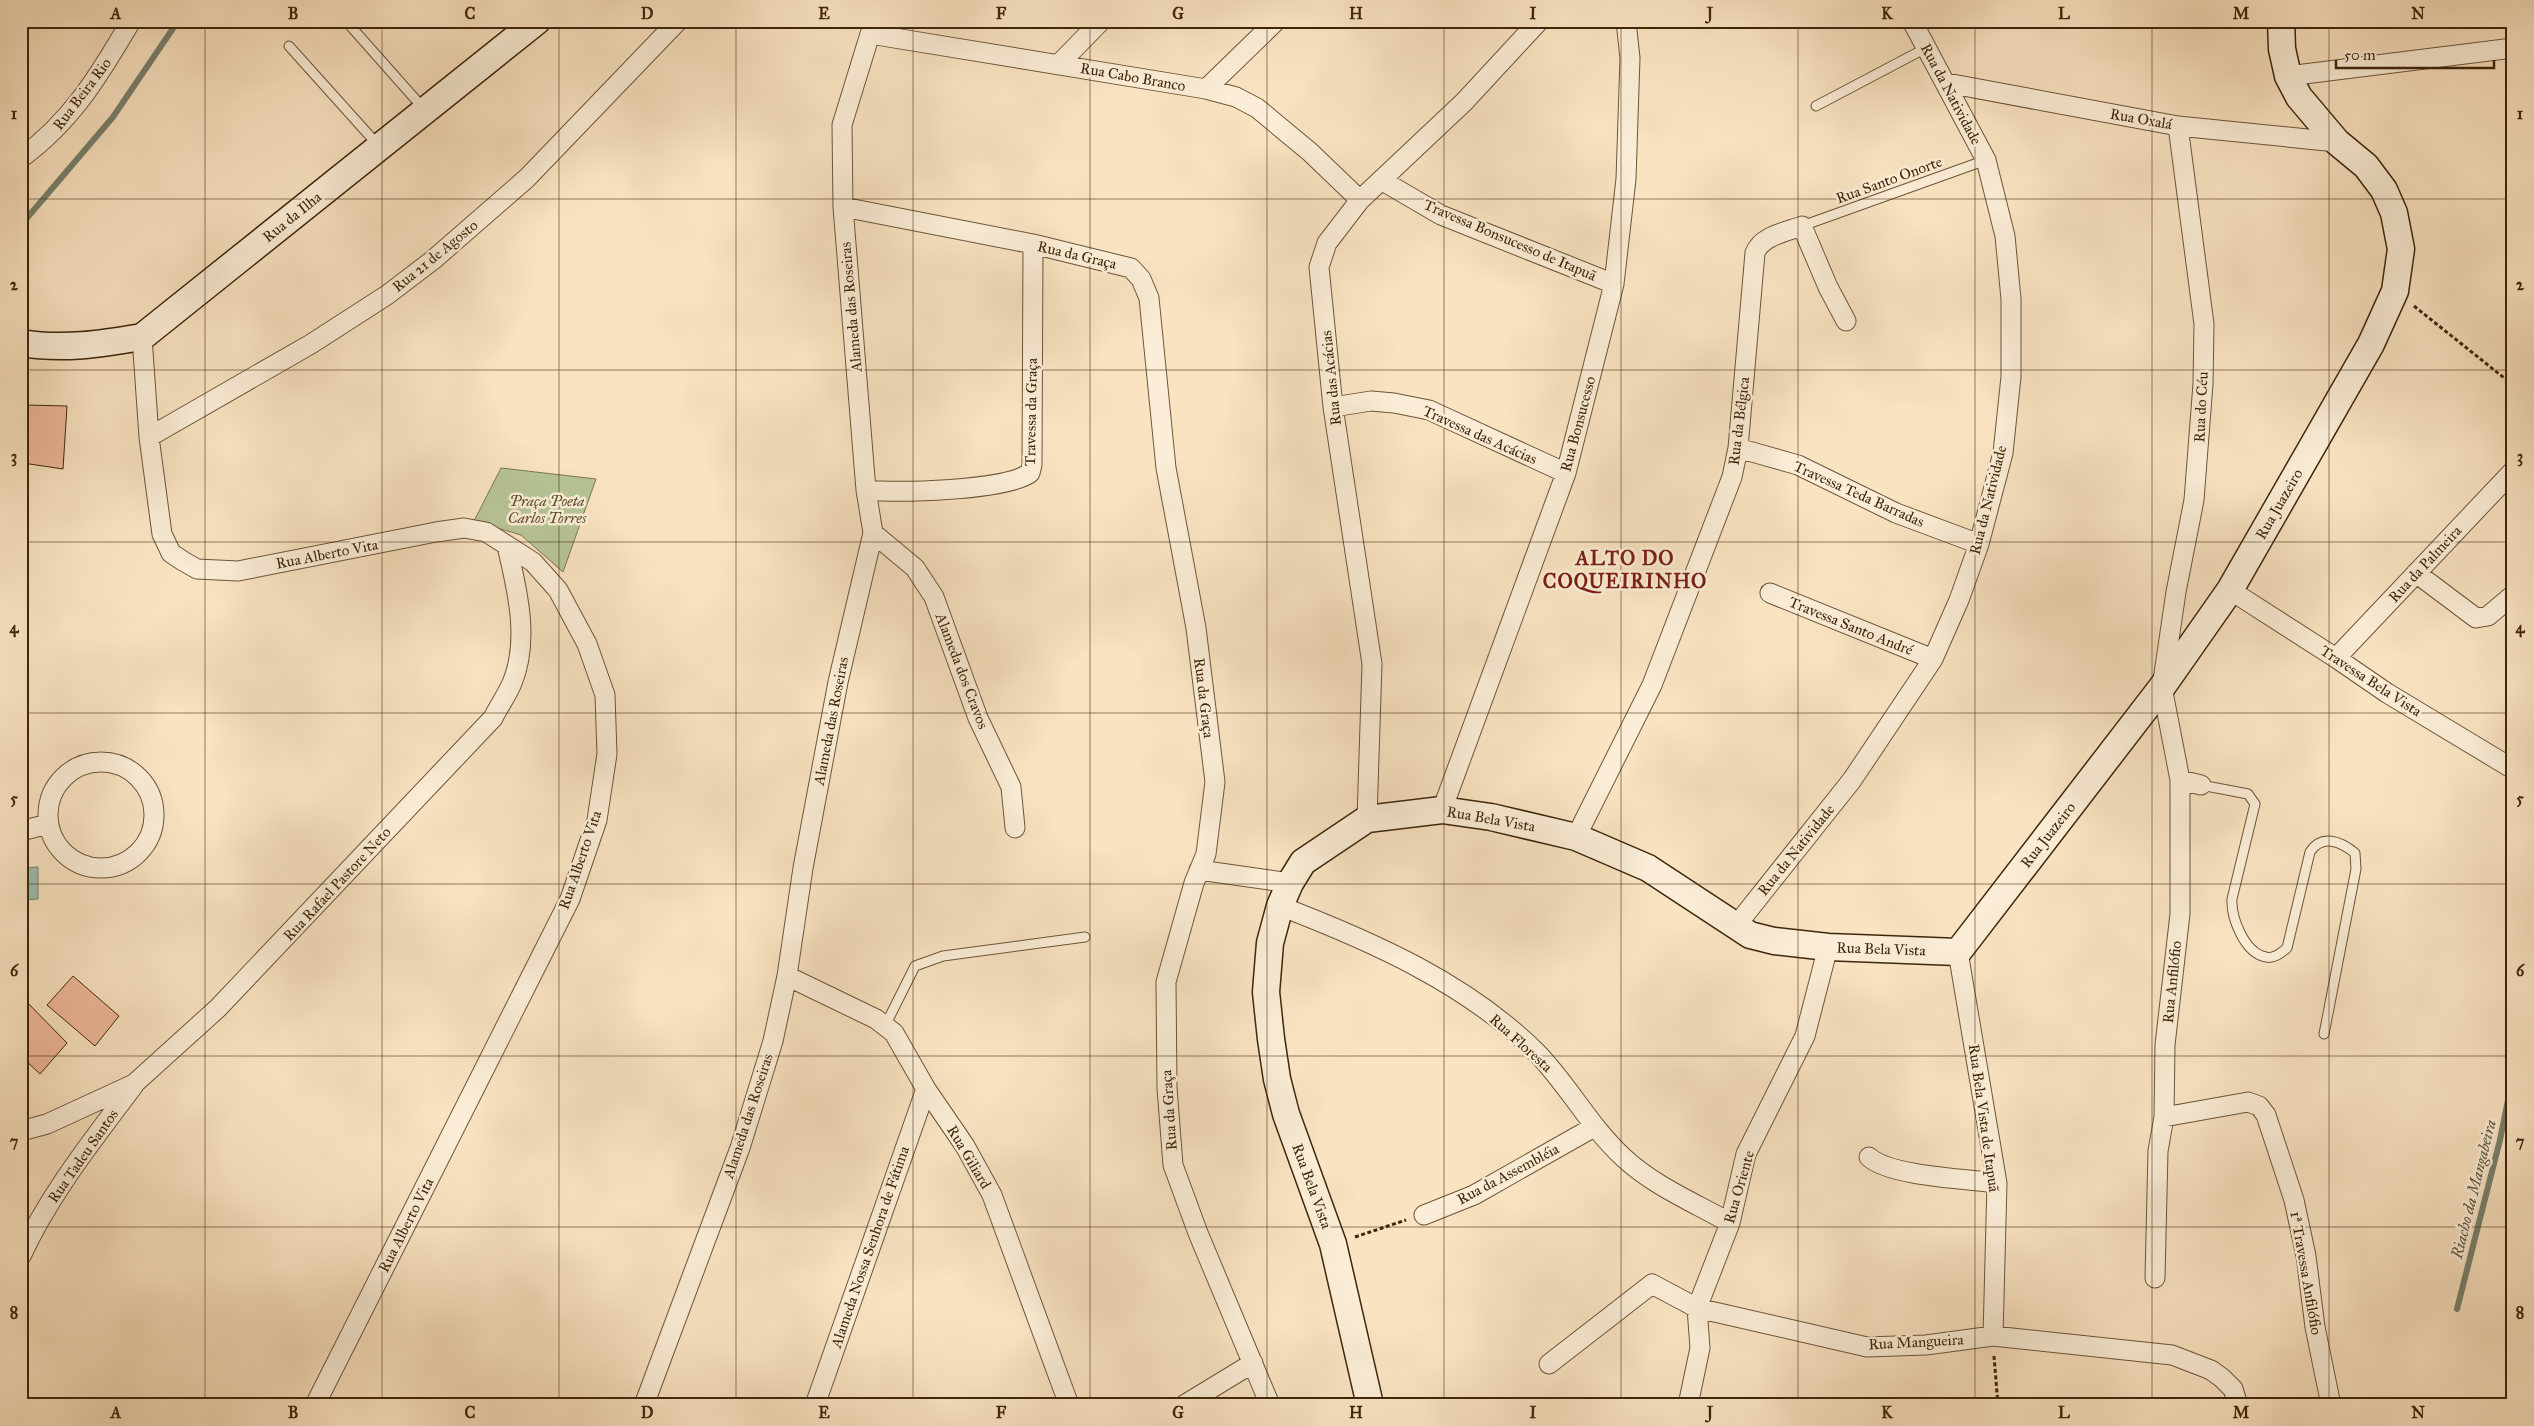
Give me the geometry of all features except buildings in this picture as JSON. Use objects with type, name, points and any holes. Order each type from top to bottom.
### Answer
[{"type":"main road","name":"Rua da Ilha","points":[[21,343],[48,347],[90,346],[142,337],[537,21]]},
{"type":"main road","name":"Rua Juazeiro","points":[[1958,952],[2162,687],[2230,590],[2371,344],[2395,290],[2401,249],[2394,213],[2384,190],[2366,166],[2337,142],[2300,97],[2288,76],[2282,49],[2281,21]]},
{"type":"main road","name":"Rua Bela Vista","points":[[1370,1405],[1333,1244],[1286,1114],[1277,1079],[1266,992],[1270,943],[1285,895],[1303,862],[1367,820],[1442,810],[1491,817],[1576,838],[1648,868],[1750,935],[1774,941],[1828,947],[1958,952]]},
{"type":"street","name":"Rua Beira Rio","points":[[21,158],[54,132],[65,120],[101,72],[131,21]]},
{"type":"street","name":"Rua 21 de Agosto","points":[[150,437],[311,344],[387,295],[433,260],[527,178],[678,21]]},
{"type":"street","points":[[1059,64],[1102,21]]},
{"type":"street","points":[[1206,89],[1276,21]]},
{"type":"street","name":"Rua das Acácias","points":[[1367,820],[1372,664],[1333,407],[1320,267],[1327,243],[1360,200],[1464,102],[1539,21]]},
{"type":"street","name":"Rua Bonsucesso","points":[[1442,810],[1566,473],[1614,284],[1626,179],[1630,58],[1626,21]]},
{"type":"street","name":"Rua da Natividade","points":[[1735,926],[1852,780],[1933,659],[1959,600],[1979,544],[2003,452],[2011,377],[2011,299],[2005,236],[1986,160],[1947,83],[1912,21]]},
{"type":"street","name":"Rua Cabo Branco","points":[[874,27],[1059,64],[1206,89],[1236,97],[1257,108],[1310,152],[1360,200]]},
{"type":"street","name":"Alameda das Roseiras","points":[[644,1405],[740,1148],[773,1041],[787,976],[803,868],[838,682],[873,533],[866,490],[843,207],[842,125],[874,27]]},
{"type":"street","points":[[2288,76],[2513,48]]},
{"type":"street","name":"Rua Oxalá","points":[[1947,83],[2178,126],[2337,142]]},
{"type":"street","name":"Rua do Céu","points":[[2162,687],[2176,592],[2194,500],[2203,384],[2204,324],[2178,126]]},
{"type":"street","name":"Travessa Bonsucesso de Itapuã","points":[[1381,180],[1442,214],[1614,284]]},
{"type":"street","name":"Rua da Graça","points":[[843,207],[1033,244],[1131,268],[1141,279],[1148,298],[1166,468],[1196,628],[1215,782],[1206,854],[1199,870],[1166,982],[1167,1088],[1173,1165],[1198,1233],[1270,1405]]},
{"type":"street","points":[[1802,226],[1828,287],[1846,321]]},
{"type":"street","name":"Rua da Bélgica","points":[[1576,838],[1652,686],[1732,477],[1738,448],[1755,253],[1764,241],[1802,226]]},
{"type":"street","name":"Travessa da Graça","points":[[866,490],[898,493],[1012,482],[1030,473],[1032,465],[1033,244]]},
{"type":"street","name":"Rua Alberto Vita","points":[[142,337],[150,437],[162,534],[171,553],[197,569],[238,571],[464,528],[486,532],[534,562],[558,590],[586,644],[605,695],[607,754],[597,820],[570,899],[315,1405]]},
{"type":"street","name":"Travessa das Acácias","points":[[1333,407],[1371,401],[1394,402],[1428,410],[1566,473]]},
{"type":"street","name":"Travessa Teda Barradas","points":[[1738,448],[1798,465],[1896,514],[1979,544]]},
{"type":"street","name":"Rua da Palmeira","points":[[2336,658],[2513,471]]},
{"type":"street","name":"Alameda dos Cravos","points":[[873,533],[915,568],[934,596],[978,718],[1011,787],[1015,828]]},
{"type":"street","name":"Rua Rafael Pastore Neto","points":[[21,1131],[47,1124],[134,1084],[218,1008],[494,718],[512,682],[520,646],[519,595],[507,546]]},
{"type":"street","points":[[2416,573],[2476,618],[2488,616],[2513,595]]},
{"type":"street","name":"Travessa Bela Vista","points":[[2230,590],[2387,693],[2513,769]]},
{"type":"street","name":"Travessa Santo André","points":[[1770,593],[1933,659]]},
{"type":"street","name":"Rua Anfilófio","points":[[2155,1278],[2158,1151],[2164,1117],[2165,1044],[2180,914],[2180,780],[2162,687]]},
{"type":"street","points":[[95,762],[113,763],[129,770],[142,782],[151,797],[154,815],[151,832],[143,848],[130,860],[114,867],[97,868],[80,864],[65,855],[54,841],[48,824],[48,806],[53,790],[64,776],[78,766],[95,762]]},
{"type":"street","points":[[2180,780],[2201,785]]},
{"type":"street","points":[[21,831],[48,824]]},
{"type":"street","name":"Rua Floresta","points":[[1199,870],[1285,895],[1335,927],[1415,966],[1501,1022],[1536,1053],[1566,1086],[1594,1127],[1625,1159],[1657,1182],[1730,1223]]},
{"type":"street","name":"Rua Oriente","points":[[1688,1405],[1696,1375],[1700,1348],[1697,1308],[1730,1223],[1746,1154],[1805,1036],[1828,947]]},
{"type":"street","name":"Rua Bela Vista de Itapuã","points":[[1958,952],[1996,1183],[1993,1336]]},
{"type":"street","name":"Rua Giliard","points":[[787,976],[886,1024],[894,1033],[926,1089],[965,1146],[992,1195],[1069,1405]]},
{"type":"street","name":"Rua Tadeu Santos","points":[[21,1256],[36,1223],[64,1179],[134,1084]]},
{"type":"street","name":"Alameda Nossa Senhora de Fátima","points":[[815,1405],[926,1089]]},
{"type":"street","name":"1ª Travessa Anfilófio","points":[[2164,1117],[2248,1102],[2257,1104],[2266,1116],[2294,1200],[2306,1256],[2315,1328],[2331,1405]]},
{"type":"street","name":"Rua da Assembléia","points":[[1424,1215],[1474,1196],[1594,1127]]},
{"type":"street","points":[[1869,1157],[1876,1163],[1915,1173],[1996,1183]]},
{"type":"street","name":"Rua Mangueira","points":[[1549,1364],[1652,1284],[1697,1308],[1867,1347],[1926,1345],[1993,1336],[2172,1355],[2211,1370],[2222,1378],[2233,1389],[2238,1405]]},
{"type":"street","points":[[1184,1405],[1253,1363]]},
{"type":"lane","points":[[346,21],[425,110]]},
{"type":"lane","points":[[289,46],[379,147]]},
{"type":"lane","points":[[1816,106],[1926,48]]},
{"type":"lane","name":"Rua Santo Onorte","points":[[1802,226],[1986,160]]},
{"type":"lane","points":[[2201,785],[2248,794],[2255,804],[2232,899],[2232,911],[2242,936],[2257,953],[2267,958],[2278,956],[2287,948],[2310,852],[2315,845],[2322,841],[2332,841],[2344,844],[2355,853],[2356,869],[2324,1034]]},
{"type":"lane","points":[[886,1024],[912,971],[921,964],[943,956],[1085,937]]},
{"type":"path","points":[[2395,290],[2513,385]]},
{"type":"path","points":[[1333,1244],[1424,1215]]},
{"type":"path","points":[[1993,1336],[1998,1405]]},
{"type":"green space","name":"Praça Poeta Carlos Torres","points":[[501,468],[596,479],[563,572],[521,535],[474,521]]},
{"type":"water","points":[[38,867],[38,899],[23,900],[22,868]]},
{"type":"waterway","points":[[21,225],[113,117],[178,21]]},
{"type":"waterway","name":"Riacho da Mangabeira","points":[[2457,1309],[2500,1140],[2513,1075]]},
{"type":"district","name":"ALTO DO COQUEIRINHO","points":[[1625,570]]}]
